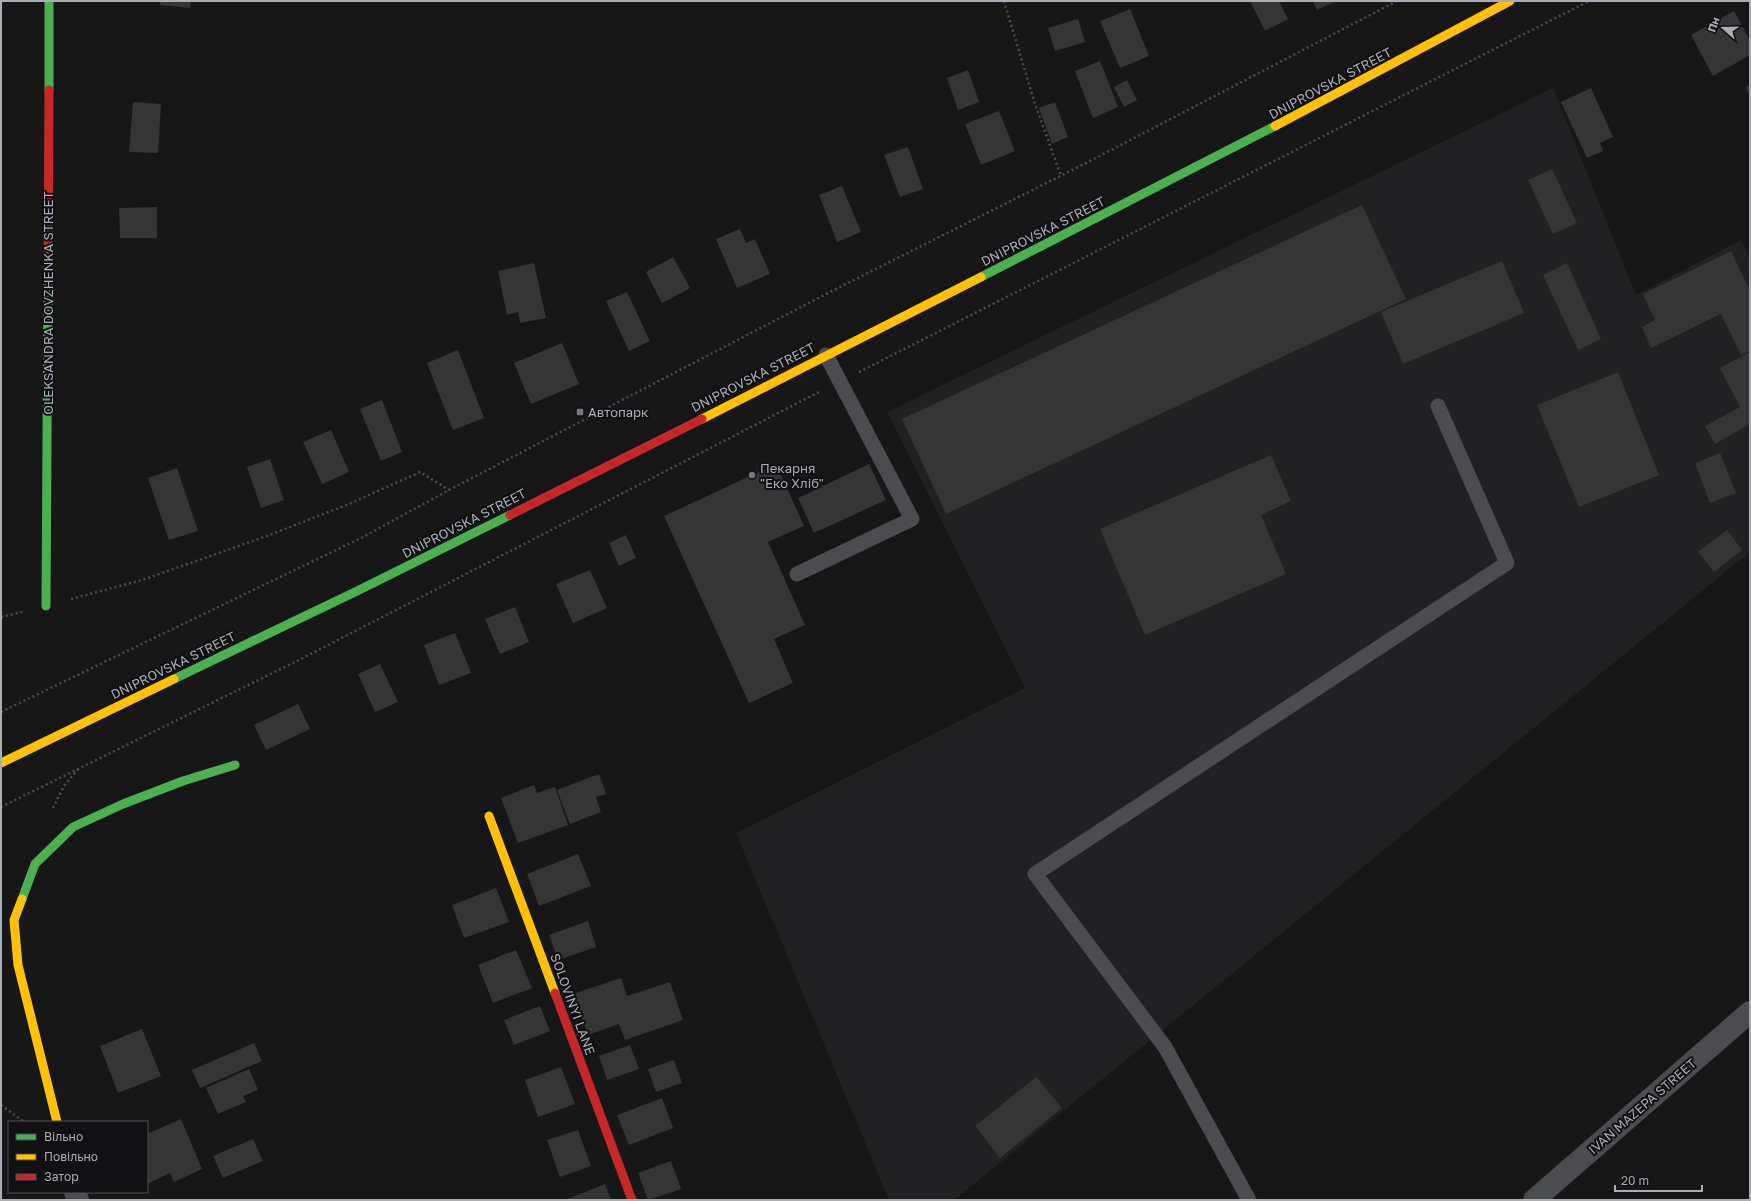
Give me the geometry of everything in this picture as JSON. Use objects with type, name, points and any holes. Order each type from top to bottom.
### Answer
[{"type":"main road","name":"OLEKSANDRA DOVZHENKA STREET","points":[[46,606],[49,1]]},
{"type":"main road","name":"DNIPROVSKA STREET","points":[[1,763],[355,592],[1144,195],[1324,101],[1510,1]]},
{"type":"main road","points":[[57,1121],[17,957],[14,920],[35,864],[73,827],[123,804],[183,781],[235,765]]},
{"type":"main road","name":"SOLOVINYI LANE","points":[[489,816],[632,1200]]},
{"type":"street","name":"IVAN MAZEPA STREET","points":[[1534,1200],[1750,1012]]},
{"type":"lane","points":[[797,574],[912,519],[826,355]]},
{"type":"lane","points":[[1249,1200],[1165,1048],[1035,874],[1507,563],[1438,406]]},
{"type":"path","points":[[1004,1],[1034,104],[1061,176]]},
{"type":"path","points":[[1,712],[363,537],[449,490],[843,285],[1061,176],[1304,51],[1397,1]]},
{"type":"path","points":[[1,807],[299,660],[840,382],[1589,1]]},
{"type":"path","points":[[46,606],[157,575],[312,518],[420,472],[449,490]]},
{"type":"path","points":[[1,1105],[23,1121]]},
{"type":"shaded area","points":[[1553,88],[1636,295],[1741,240],[1750,260],[1750,552],[954,1200],[889,1200],[736,833],[1025,688],[887,412]]},
{"type":"building","points":[[160,1],[191,1],[190,8],[160,5]]},
{"type":"building","points":[[1250,1],[1279,1],[1288,19],[1265,31]]},
{"type":"building","points":[[1313,1],[1336,1],[1317,10]]},
{"type":"building","points":[[1130,9],[1149,56],[1120,68],[1100,21]]},
{"type":"building","points":[[1734,11],[1750,41],[1750,55],[1713,76],[1691,35]]},
{"type":"building","points":[[1078,19],[1085,42],[1055,51],[1048,28]]},
{"type":"building","points":[[1100,61],[1118,107],[1093,118],[1075,71]]},
{"type":"building","points":[[968,70],[979,102],[958,110],[947,78]]},
{"type":"building","points":[[1127,80],[1137,100],[1124,107],[1114,87]]},
{"type":"building","points":[[1750,85],[1750,97],[1746,87]]},
{"type":"building","points":[[1591,88],[1613,137],[1600,143],[1603,151],[1587,158],[1561,102]]},
{"type":"building","points":[[133,102],[161,104],[158,153],[129,152]]},
{"type":"building","points":[[1055,102],[1068,137],[1052,144],[1039,108]]},
{"type":"building","points":[[999,111],[1015,151],[981,165],[965,124]]},
{"type":"building","points":[[908,147],[923,189],[900,197],[884,155]]},
{"type":"building","points":[[1552,169],[1577,223],[1553,234],[1528,180]]},
{"type":"building","points":[[842,186],[861,232],[837,242],[819,195]]},
{"type":"building","points":[[1362,205],[1406,299],[946,514],[902,419]]},
{"type":"building","points":[[157,207],[157,238],[120,238],[119,208]]},
{"type":"building","points":[[740,229],[746,243],[755,239],[770,274],[737,288],[716,239]]},
{"type":"building","points":[[1731,251],[1750,291],[1750,351],[1741,355],[1721,314],[1651,348],[1642,327],[1655,320],[1643,294]]},
{"type":"building","points":[[673,257],[690,288],[662,303],[646,272]]},
{"type":"building","points":[[1502,261],[1524,313],[1403,364],[1381,312]]},
{"type":"building","points":[[534,263],[546,318],[520,323],[518,312],[507,315],[498,271]]},
{"type":"building","points":[[1567,263],[1601,339],[1578,350],[1543,275]]},
{"type":"building","points":[[627,292],[650,341],[629,351],[606,301]]},
{"type":"building","points":[[562,343],[579,384],[531,404],[514,363]]},
{"type":"building","points":[[458,350],[484,418],[453,430],[427,363]]},
{"type":"building","points":[[1750,352],[1750,424],[1715,444],[1705,426],[1740,407],[1720,368]]},
{"type":"building","points":[[1618,372],[1659,475],[1579,507],[1537,405]]},
{"type":"building","points":[[382,400],[402,452],[381,461],[360,409]]},
{"type":"building","points":[[331,430],[349,472],[322,484],[303,442]]},
{"type":"building","points":[[1720,453],[1736,493],[1710,503],[1695,463]]},
{"type":"building","points":[[1271,455],[1291,501],[1261,515],[1286,574],[1145,635],[1100,529]]},
{"type":"building","points":[[270,459],[284,500],[261,508],[247,467]]},
{"type":"building","points":[[776,464],[804,526],[768,542],[805,625],[774,639],[793,683],[749,703],[664,516]]},
{"type":"building","points":[[869,464],[886,500],[814,533],[798,498]]},
{"type":"building","points":[[177,468],[198,531],[169,540],[148,478]]},
{"type":"building","points":[[1727,530],[1742,550],[1714,572],[1698,552]]},
{"type":"building","points":[[626,535],[636,558],[619,566],[609,543]]},
{"type":"building","points":[[590,570],[607,608],[573,623],[556,584]]},
{"type":"building","points":[[515,607],[529,642],[500,654],[485,619]]},
{"type":"building","points":[[455,633],[471,673],[439,685],[424,645]]},
{"type":"building","points":[[380,664],[398,702],[375,712],[358,674]]},
{"type":"building","points":[[298,704],[310,729],[266,750],[254,725]]},
{"type":"building","points":[[599,774],[606,794],[596,797],[601,812],[570,824],[557,790]]},
{"type":"building","points":[[534,785],[537,793],[555,787],[568,825],[518,843],[501,798]]},
{"type":"building","points":[[578,854],[591,886],[539,906],[527,874]]},
{"type":"building","points":[[496,888],[509,922],[464,938],[452,905]]},
{"type":"building","points":[[588,921],[596,947],[558,960],[549,935]]},
{"type":"building","points":[[516,950],[532,988],[493,1003],[478,965]]},
{"type":"building","points":[[621,978],[627,996],[670,982],[683,1020],[625,1040],[619,1024],[588,1035],[573,994]]},
{"type":"building","points":[[540,1006],[550,1031],[514,1045],[504,1020]]},
{"type":"building","points":[[142,1029],[161,1076],[118,1093],[100,1046]]},
{"type":"building","points":[[254,1043],[262,1061],[200,1088],[192,1070]]},
{"type":"building","points":[[630,1045],[639,1069],[607,1080],[599,1056]]},
{"type":"building","points":[[674,1060],[682,1083],[656,1092],[648,1069]]},
{"type":"building","points":[[561,1067],[575,1104],[538,1117],[525,1080]]},
{"type":"building","points":[[249,1069],[258,1090],[243,1096],[246,1102],[218,1114],[206,1088]]},
{"type":"building","points":[[1036,1077],[1062,1108],[1000,1158],[975,1126]]},
{"type":"building","points":[[662,1098],[673,1128],[629,1145],[617,1115]]},
{"type":"building","points":[[181,1119],[202,1169],[174,1182],[170,1173],[148,1184],[148,1134]]},
{"type":"building","points":[[578,1130],[591,1166],[560,1177],[547,1140]]},
{"type":"building","points":[[253,1139],[263,1161],[223,1178],[213,1156]]},
{"type":"building","points":[[671,1161],[681,1189],[648,1200],[638,1173]]},
{"type":"building","points":[[605,1184],[611,1200],[565,1200]]},
{"type":"traffic: fast","points":[[49,1],[49,90]]},
{"type":"traffic: fast","points":[[981,277],[1275,126]]},
{"type":"traffic: fast","points":[[46,606],[48,281]]},
{"type":"traffic: fast","points":[[174,679],[355,592],[510,515]]},
{"type":"traffic: fast","points":[[22,899],[35,864],[73,827],[123,804],[183,781],[235,765]]},
{"type":"traffic: slow","points":[[1275,126],[1510,1]]},
{"type":"traffic: slow","points":[[702,419],[981,277]]},
{"type":"traffic: slow","points":[[1,763],[174,679]]},
{"type":"traffic: slow","points":[[489,816],[555,993]]},
{"type":"traffic: slow","points":[[22,899],[14,920],[18,965],[57,1121]]},
{"type":"traffic: jam","points":[[48,281],[49,90]]},
{"type":"traffic: jam","points":[[510,515],[702,419]]},
{"type":"traffic: jam","points":[[555,993],[632,1200]]},
{"type":"place","name":"Автопарк","points":[[580,412]]},
{"type":"place","name":"Пекарня \"Еко Хліб\"","points":[[752,475]]}]
